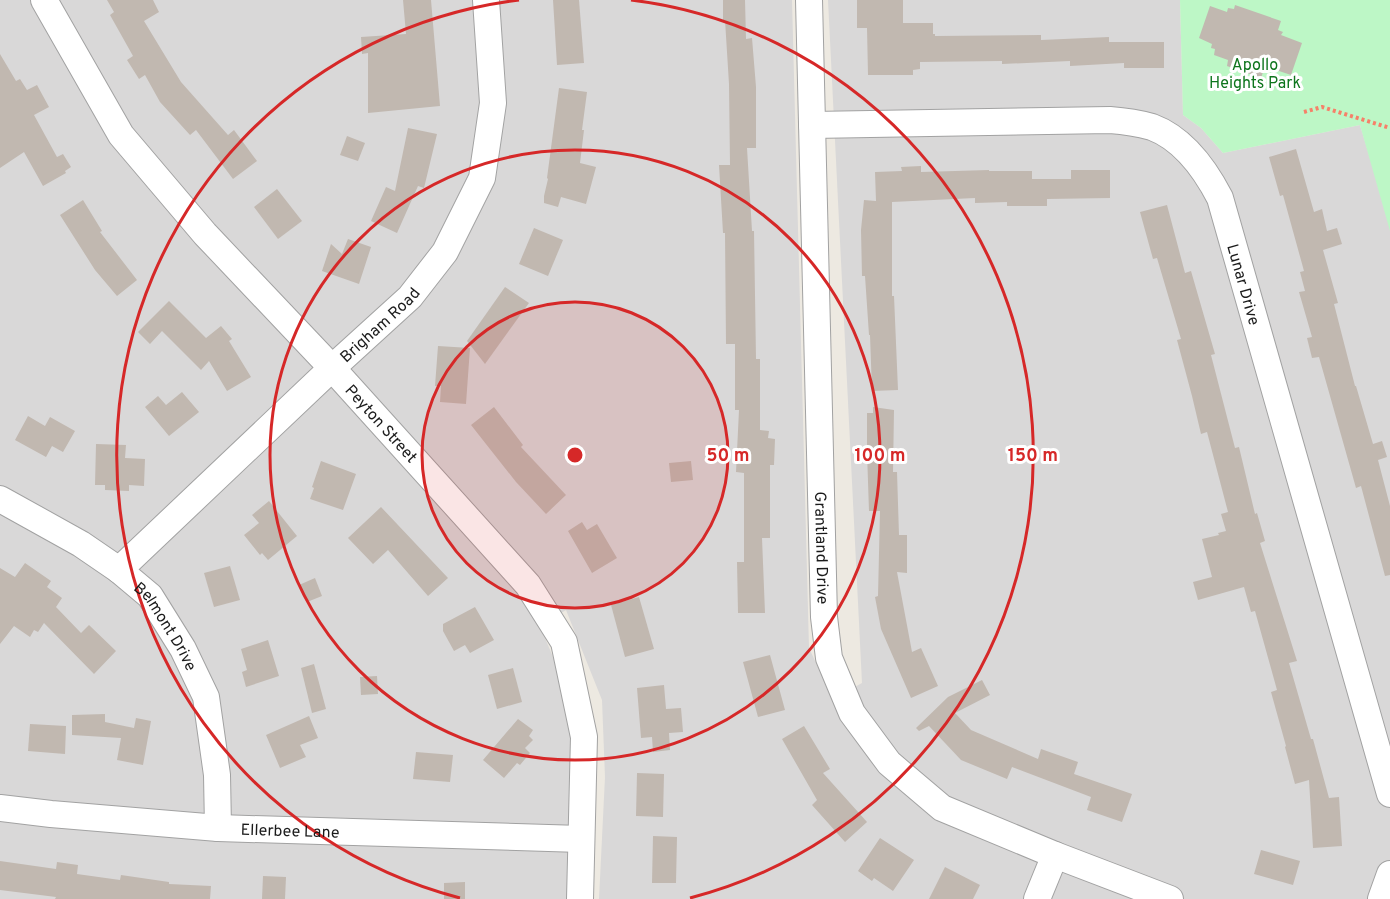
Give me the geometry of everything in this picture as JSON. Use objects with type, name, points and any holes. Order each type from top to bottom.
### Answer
[{"type":"street","name":"Peyton Street","points":[[44,0],[121,135],[205,234],[332,368],[528,585],[564,642],[584,737],[580,899]]},
{"type":"street","name":"Brigham Road","points":[[119,570],[410,297],[445,252],[482,178],[493,103],[486,0]]},
{"type":"street","name":"Grantland Drive","points":[[809,0],[824,617],[829,658],[852,713],[889,763],[942,808],[1170,899]]},
{"type":"street","name":"Lunar Drive","points":[[812,125],[1110,120],[1133,122],[1154,128],[1175,141],[1196,159],[1210,178],[1220,198],[1390,794]]},
{"type":"street","name":"Belmont Drive","points":[[0,499],[81,544],[119,570],[150,596],[183,650],[206,698],[217,775],[218,828]]},
{"type":"street","name":"Ellerbee Lane","points":[[0,808],[218,828],[581,839]]},
{"type":"street","points":[[1037,899],[1055,855]]},
{"type":"street","points":[[1381,899],[1390,874]]},
{"type":"path","points":[[1304,111],[1322,107],[1390,128]]},
{"type":"shaded area","points":[[0,0],[792,0],[809,648],[833,699],[862,683],[828,0],[1180,0],[1183,115],[1201,128],[1223,153],[1360,125],[1390,224],[1390,899],[599,899],[605,777],[602,700],[566,610],[540,626],[561,676],[574,761],[568,899],[0,899]]},
{"type":"green space","name":"Apollo Heights Park","points":[[1180,0],[1390,0],[1390,231],[1360,125],[1223,153],[1201,128],[1183,115]]},
{"type":"building","points":[[107,0],[153,0],[159,12],[144,21],[181,82],[228,135],[234,130],[257,161],[233,179],[196,130],[190,135],[160,102],[145,75],[139,79],[127,60],[133,56],[110,15],[114,12]]},
{"type":"building","points":[[403,0],[431,0],[440,106],[368,113],[368,53],[362,54],[361,37],[406,34]]},
{"type":"building","points":[[553,0],[579,0],[584,63],[557,65]]},
{"type":"building","points":[[723,0],[745,0],[746,39],[752,38],[756,87],[756,148],[747,148],[752,231],[754,231],[756,359],[760,359],[760,430],[769,431],[768,438],[775,439],[774,465],[770,465],[770,538],[762,538],[765,613],[738,613],[737,562],[744,562],[744,473],[736,472],[739,410],[735,410],[735,344],[726,344],[725,233],[723,233],[719,165],[730,165],[729,84]]},
{"type":"building","points":[[857,0],[903,0],[903,23],[933,23],[935,36],[1041,35],[1041,40],[1109,37],[1109,42],[1164,42],[1164,68],[1124,68],[1124,63],[1070,66],[1070,61],[1002,64],[1002,61],[920,62],[920,69],[913,70],[913,75],[868,75],[867,28],[857,28]]},
{"type":"building","points":[[1235,5],[1281,21],[1278,30],[1283,32],[1281,35],[1302,43],[1291,75],[1270,68],[1269,71],[1264,69],[1261,78],[1227,66],[1228,60],[1214,55],[1215,49],[1211,48],[1212,44],[1199,38],[1210,6],[1227,12],[1228,8],[1234,9]]},
{"type":"building","points":[[0,54],[16,81],[20,79],[27,90],[37,85],[49,107],[34,115],[57,157],[63,154],[71,167],[65,171],[66,173],[43,186],[24,152],[0,168]]},
{"type":"building","points":[[559,88],[587,92],[580,163],[596,167],[586,204],[561,197],[558,207],[544,203]]},
{"type":"building","points":[[408,128],[437,134],[424,188],[418,186],[397,233],[371,221],[386,187],[395,191]]},
{"type":"building","points":[[347,136],[365,143],[358,161],[340,155]]},
{"type":"building","points":[[1296,149],[1314,212],[1322,209],[1327,231],[1337,228],[1342,244],[1323,250],[1338,303],[1334,304],[1355,386],[1373,444],[1382,441],[1387,457],[1378,460],[1390,506],[1390,575],[1385,576],[1361,486],[1356,488],[1319,357],[1312,358],[1307,338],[1312,337],[1299,292],[1305,291],[1300,272],[1304,271],[1283,195],[1280,196],[1269,157]]},
{"type":"building","points":[[921,166],[921,172],[1032,171],[1032,179],[1071,179],[1071,170],[1110,170],[1110,198],[1047,199],[1047,206],[1007,206],[1007,202],[975,203],[975,198],[892,202],[892,296],[894,296],[898,390],[872,391],[865,276],[862,276],[861,230],[864,200],[876,201],[875,172],[902,171],[901,167]]},
{"type":"building","points":[[277,189],[302,221],[278,239],[254,207]]},
{"type":"building","points":[[83,200],[102,231],[100,232],[137,280],[117,296],[95,270],[60,215]]},
{"type":"building","points":[[1167,205],[1185,273],[1191,271],[1215,354],[1211,355],[1235,448],[1239,447],[1255,514],[1257,513],[1265,541],[1260,543],[1297,661],[1289,663],[1311,739],[1313,739],[1329,798],[1339,797],[1342,846],[1313,848],[1309,780],[1295,784],[1271,692],[1277,690],[1255,611],[1251,612],[1244,587],[1198,600],[1193,582],[1212,577],[1202,539],[1226,531],[1221,514],[1228,512],[1207,432],[1201,434],[1177,340],[1181,339],[1157,258],[1153,259],[1140,212]]},
{"type":"building","points":[[534,228],[563,240],[548,276],[519,264]]},
{"type":"building","points":[[348,239],[371,247],[359,284],[322,271],[331,244],[342,254]]},
{"type":"building","points":[[505,287],[529,303],[485,364],[467,341]]},
{"type":"building","points":[[169,301],[206,338],[221,326],[232,339],[229,341],[251,377],[227,391],[209,361],[201,370],[162,331],[150,344],[138,332]]},
{"type":"building","points":[[438,346],[470,348],[466,404],[440,402],[441,386],[435,386]]},
{"type":"building","points":[[182,392],[199,412],[169,436],[145,407],[158,396],[166,405]]},
{"type":"building","points":[[494,407],[523,445],[521,447],[566,495],[546,514],[516,482],[471,425]]},
{"type":"building","points":[[873,407],[894,410],[893,472],[897,472],[899,535],[907,535],[907,573],[897,572],[912,652],[921,648],[938,686],[911,698],[881,629],[875,597],[878,596],[880,511],[869,511],[867,452],[867,413],[873,413]]},
{"type":"building","points":[[28,416],[45,426],[50,417],[75,431],[63,452],[52,446],[46,457],[15,440]]},
{"type":"building","points":[[96,444],[126,445],[125,458],[145,459],[144,486],[129,485],[129,491],[105,490],[105,485],[95,485]]},
{"type":"building","points":[[321,461],[356,474],[343,510],[310,499]]},
{"type":"building","points":[[691,461],[693,480],[671,482],[669,463]]},
{"type":"building","points":[[269,501],[297,536],[268,560],[262,553],[260,555],[244,535],[259,523],[252,515]]},
{"type":"building","points":[[381,507],[448,578],[428,596],[388,550],[373,564],[348,538]]},
{"type":"building","points":[[582,522],[587,530],[597,524],[617,558],[592,573],[568,531]]},
{"type":"building","points":[[25,563],[51,581],[47,587],[62,598],[56,607],[81,633],[89,625],[116,651],[94,674],[44,623],[38,632],[34,630],[30,637],[14,626],[0,644],[0,568],[15,577]]},
{"type":"building","points":[[230,566],[240,600],[214,607],[204,573]]},
{"type":"building","points":[[315,578],[322,596],[307,602],[299,585]]},
{"type":"building","points":[[639,597],[654,649],[625,657],[611,605]]},
{"type":"building","points":[[475,607],[494,640],[470,653],[465,645],[454,651],[443,631],[443,624]]},
{"type":"building","points":[[268,640],[279,676],[246,687],[242,672],[247,670],[241,649]]},
{"type":"building","points":[[770,655],[785,710],[758,717],[743,662]]},
{"type":"building","points":[[314,664],[326,709],[312,713],[301,668]]},
{"type":"building","points":[[513,668],[522,702],[497,709],[488,675]]},
{"type":"building","points":[[377,676],[378,694],[361,695],[360,677]]},
{"type":"building","points":[[982,680],[990,695],[955,713],[971,730],[1038,759],[1041,749],[1078,762],[1074,774],[1132,794],[1122,822],[1087,810],[1091,797],[1012,767],[1007,779],[961,760],[929,726],[919,731],[916,728],[948,697]]},
{"type":"building","points":[[664,685],[666,709],[681,708],[683,732],[669,733],[670,750],[653,752],[652,737],[641,738],[637,688]]},
{"type":"building","points":[[105,714],[105,722],[134,728],[136,718],[151,721],[143,765],[117,760],[121,738],[72,735],[72,715]]},
{"type":"building","points":[[309,716],[318,738],[300,745],[306,757],[280,768],[266,735]]},
{"type":"building","points":[[518,719],[533,730],[529,736],[533,740],[525,748],[530,753],[520,765],[517,763],[504,778],[483,760]]},
{"type":"building","points":[[30,724],[66,726],[65,754],[28,751]]},
{"type":"building","points":[[804,726],[830,769],[823,773],[867,822],[845,842],[812,805],[817,800],[782,739]]},
{"type":"building","points":[[416,752],[453,755],[450,782],[413,779]]},
{"type":"building","points":[[637,773],[664,774],[663,817],[636,816]]},
{"type":"building","points":[[653,836],[677,837],[676,883],[652,883]]},
{"type":"building","points":[[880,838],[914,860],[893,891],[874,878],[872,881],[858,871]]},
{"type":"building","points":[[1261,850],[1300,861],[1293,885],[1254,874]]},
{"type":"building","points":[[0,861],[56,869],[57,862],[78,865],[77,874],[120,880],[121,875],[169,882],[169,884],[211,886],[210,899],[55,899],[56,897],[0,890]]},
{"type":"building","points":[[945,867],[980,885],[973,899],[929,899]]},
{"type":"building","points":[[263,876],[286,877],[285,899],[262,899]]},
{"type":"building","points":[[465,882],[465,899],[444,899],[444,883]]}]
